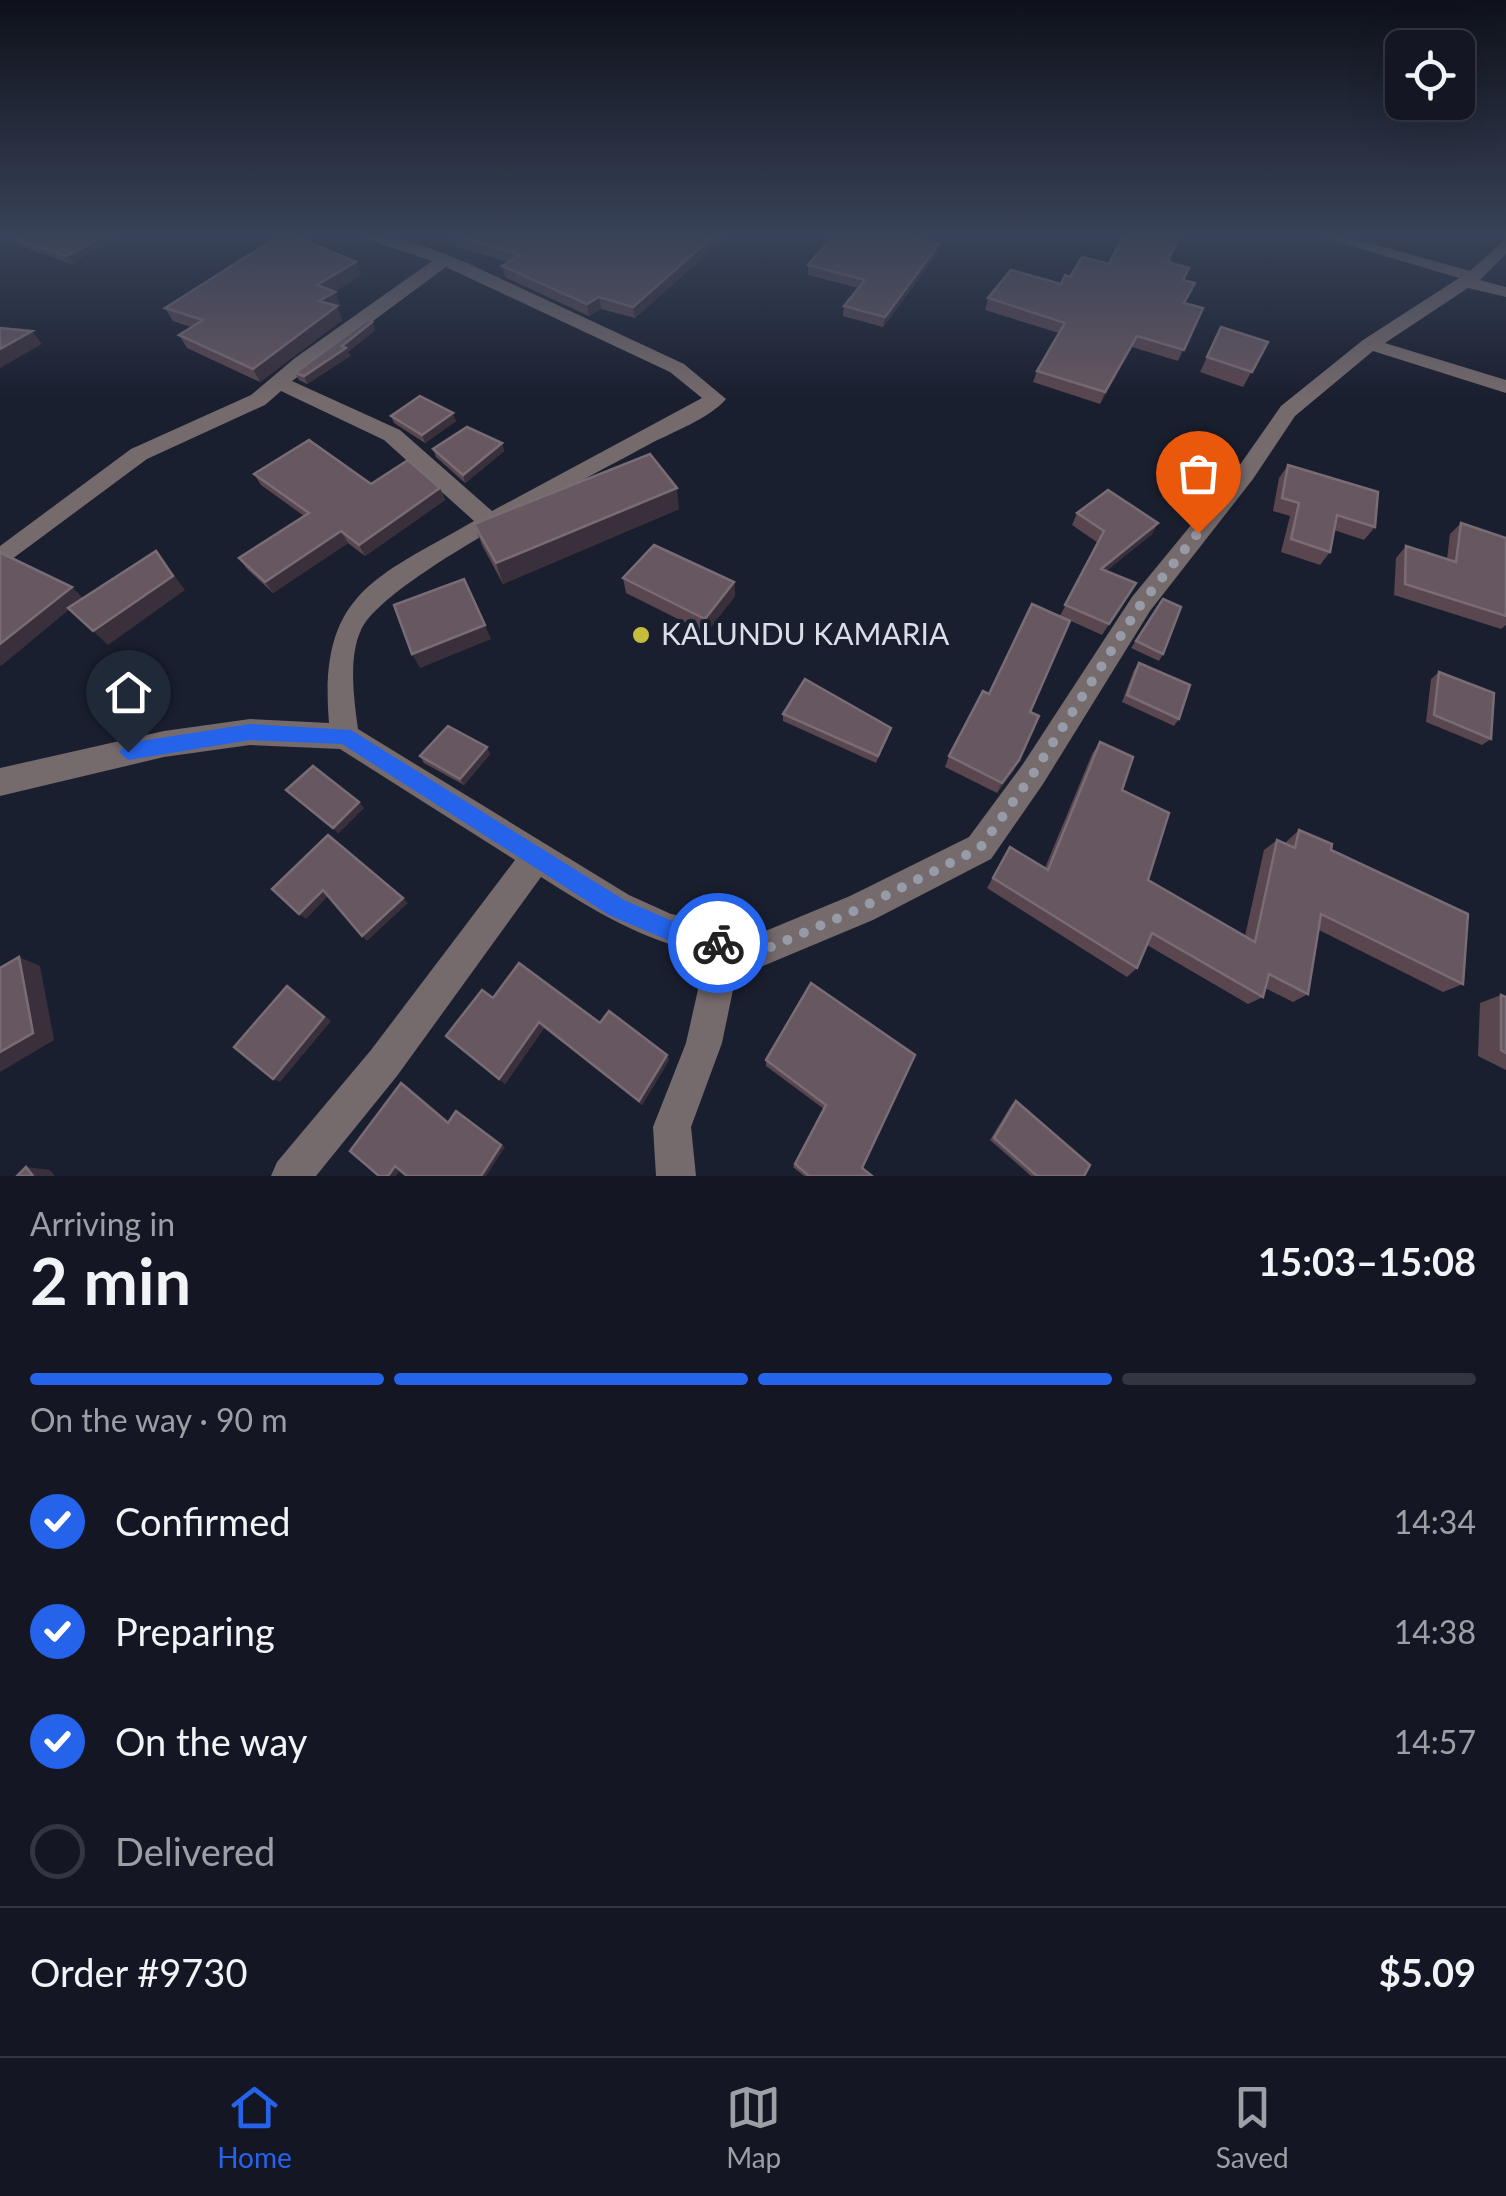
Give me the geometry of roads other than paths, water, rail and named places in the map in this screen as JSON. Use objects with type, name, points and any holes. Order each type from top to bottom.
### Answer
[{"type":"street","points":[[0,558],[139,454],[219,420],[281,383],[302,362],[405,289]]},
{"type":"street","points":[[344,736],[339,704],[344,680],[340,645],[362,606],[383,587],[490,522],[716,399],[676,368],[507,289]]},
{"type":"street","points":[[0,782],[164,744],[233,734],[344,736],[617,908],[670,930],[764,950],[861,908],[980,848],[1033,774],[1141,604],[1245,474],[1288,410],[1370,344],[1454,289]]},
{"type":"street","points":[[1370,344],[1506,387]]},
{"type":"street","points":[[281,383],[392,436],[490,522]]},
{"type":"street","points":[[291,1176],[384,1063],[535,859]]},
{"type":"street","points":[[676,1176],[672,1127],[704,1044],[725,944]]},
{"type":"place","name":"KALUNDU KAMARIA","points":[[641,635]]}]
